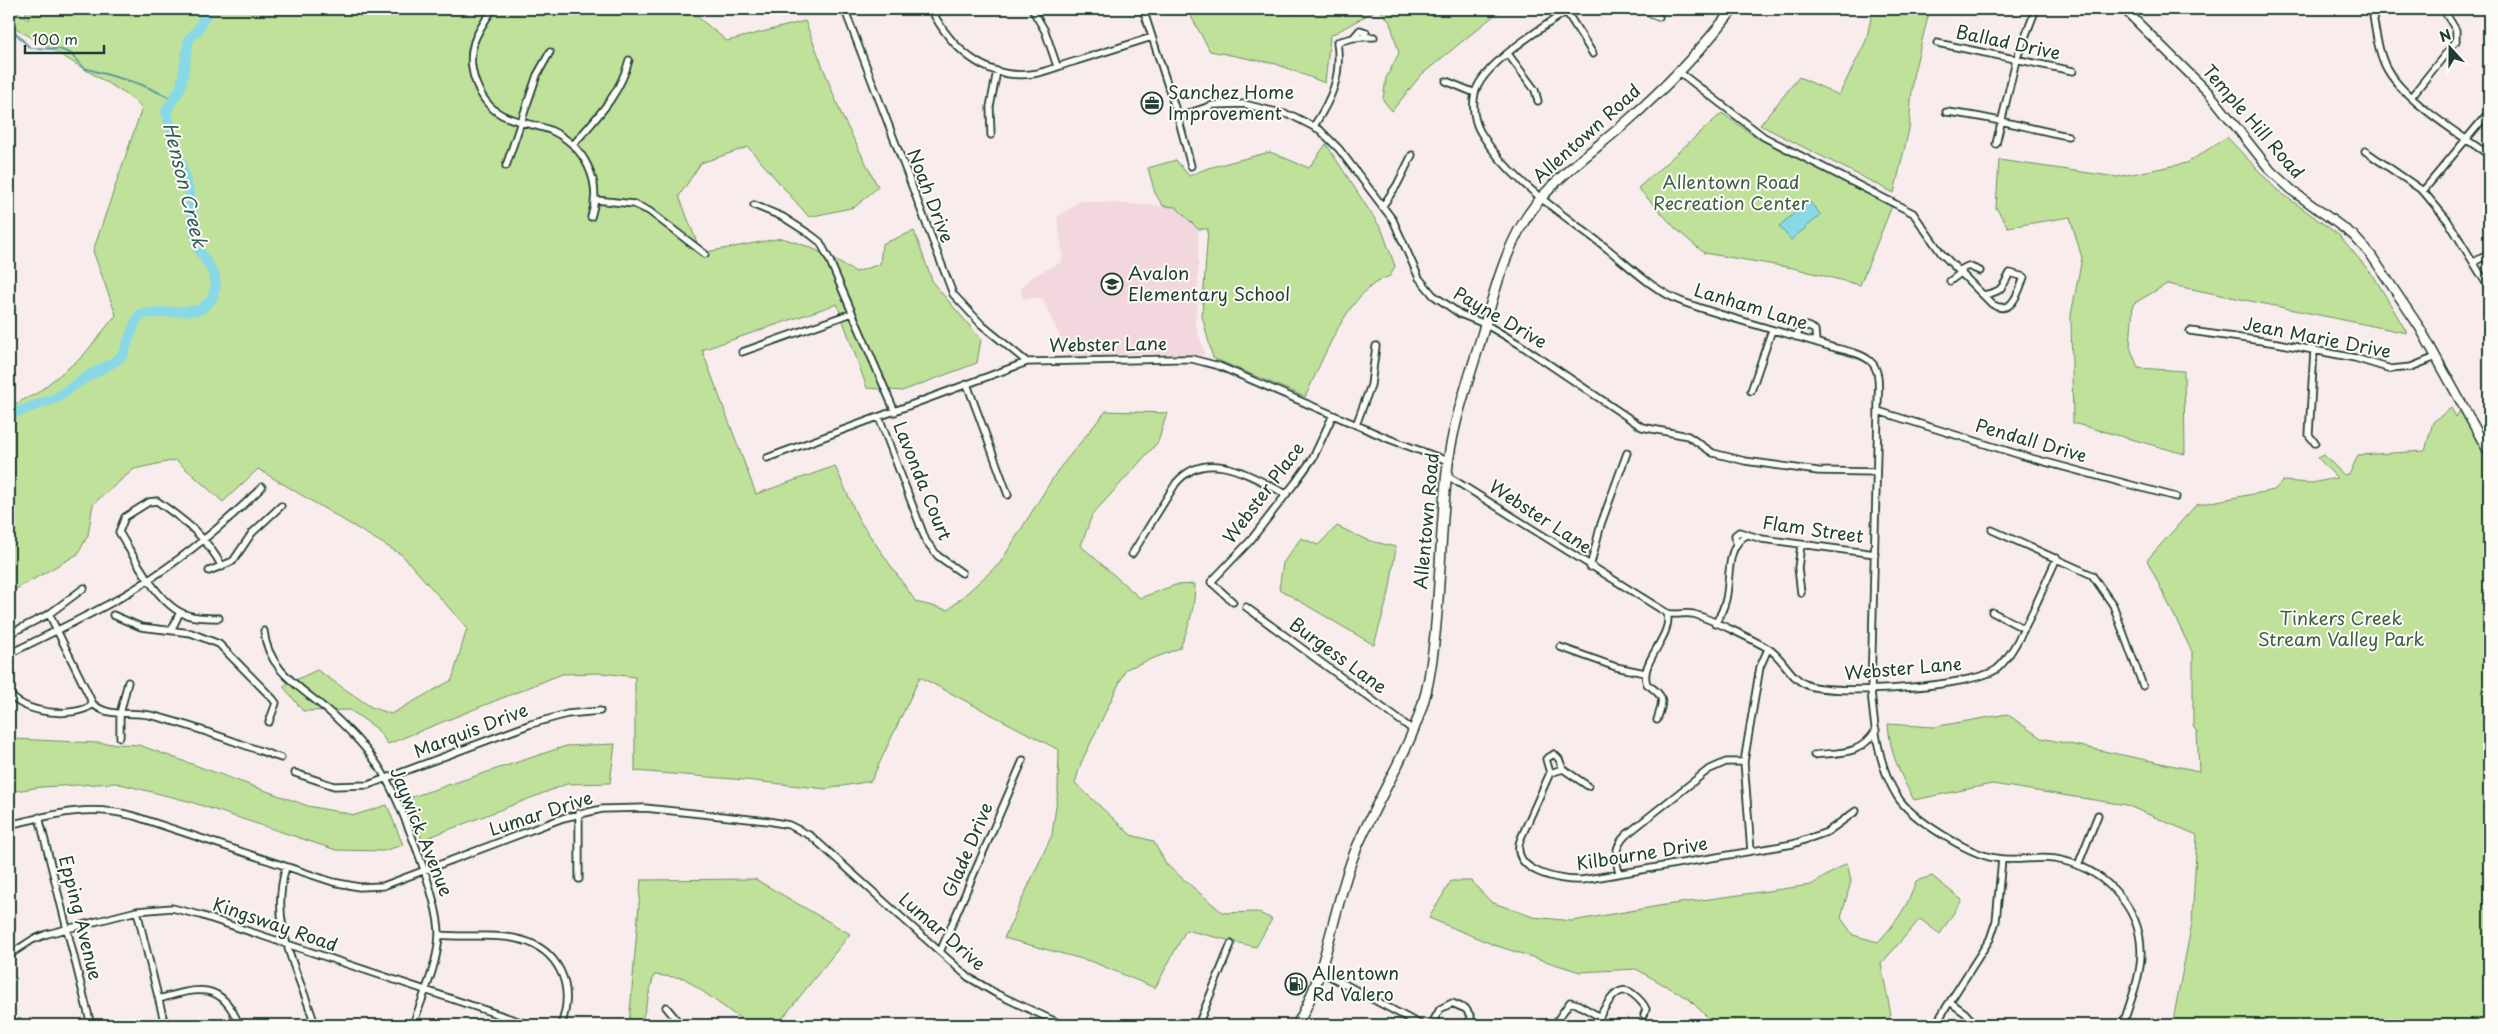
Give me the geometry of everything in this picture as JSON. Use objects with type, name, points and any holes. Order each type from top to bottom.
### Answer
[{"type":"main road","name":"Allentown Road","points":[[1297,1025],[1311,999],[1322,972],[1339,900],[1351,864],[1413,730],[1427,686],[1433,651],[1446,475],[1456,418],[1509,252],[1524,220],[1540,197],[1643,107],[1733,9]]},
{"type":"main road","name":"Temple Hill Road","points":[[2124,9],[2210,94],[2271,171],[2294,192],[2353,236],[2371,255],[2397,290],[2489,454]]},
{"type":"street","points":[[493,9],[474,43],[472,66],[475,79],[490,104],[502,115],[522,123],[549,130],[573,145],[590,169],[596,200],[591,217]]},
{"type":"street","points":[[931,9],[942,31],[957,48],[974,60],[997,71],[1032,74],[1152,37]]},
{"type":"street","points":[[1032,9],[1045,31],[1057,66]]},
{"type":"street","points":[[1143,9],[1178,117],[1191,166]]},
{"type":"street","points":[[1647,9],[1651,14],[1659,17]]},
{"type":"street","points":[[1996,144],[2016,60],[2036,9]]},
{"type":"street","points":[[2372,9],[2386,66],[2395,82],[2411,97],[2489,155]]},
{"type":"street","points":[[2411,97],[2422,80],[2456,41],[2456,30],[2443,9]]},
{"type":"street","points":[[1446,81],[1475,93],[1485,74],[1508,54],[1568,10],[1593,54]]},
{"type":"street","name":"Noah Drive","points":[[846,13],[953,294],[982,325],[1027,362]]},
{"type":"street","points":[[1314,126],[1336,87],[1339,59],[1337,42],[1353,38],[1362,30],[1366,32],[1364,37],[1374,37]]},
{"type":"street","name":"Ballad Drive","points":[[1937,43],[2073,71]]},
{"type":"street","points":[[506,166],[538,75],[550,52]]},
{"type":"street","points":[[1508,54],[1532,85],[1538,101]]},
{"type":"street","points":[[573,145],[614,97],[621,85],[629,60]]},
{"type":"street","points":[[991,135],[990,107],[997,71]]},
{"type":"street","points":[[1678,71],[1764,137],[1913,213],[1931,241],[1983,295],[1997,307],[2005,308],[2018,295],[2024,276],[2010,272],[2003,288],[1998,292],[1983,295]]},
{"type":"street","name":"Lanham Lane","points":[[1475,93],[1474,111],[1480,131],[1504,162],[1540,197],[1670,296],[1772,330],[1863,356],[1874,364],[1877,372],[1878,411],[1871,690],[1876,732],[1888,777],[1900,801],[1922,821],[1970,850],[2002,859],[2047,858],[2078,865],[2099,876],[2119,894],[2128,908],[2139,937],[2141,951],[2138,975],[2123,1025]]},
{"type":"street","name":"Payne Drive","points":[[1178,117],[1213,105],[1244,104],[1282,113],[1314,126],[1335,144],[1393,220],[1415,271],[1427,289],[1449,307],[1485,324],[1519,344],[1649,430],[1688,436],[1713,453],[1745,461],[1818,472],[1876,472]]},
{"type":"street","points":[[1946,112],[2002,119],[2025,128],[2068,136]]},
{"type":"street","points":[[2423,191],[2489,112]]},
{"type":"street","points":[[2365,151],[2423,191],[2448,221],[2489,288]]},
{"type":"street","points":[[1382,207],[1397,185],[1412,155]]},
{"type":"street","points":[[596,200],[634,204],[650,211],[705,254]]},
{"type":"street","points":[[754,205],[788,219],[820,242],[895,412]]},
{"type":"street","points":[[2474,262],[2489,254]]},
{"type":"street","points":[[1950,281],[1968,266],[1980,271]]},
{"type":"street","points":[[742,352],[852,313]]},
{"type":"street","points":[[1796,336],[1801,327],[1807,326],[1815,330],[1816,342]]},
{"type":"street","points":[[1751,391],[1772,330]]},
{"type":"street","name":"Jean Marie Drive","points":[[2190,331],[2314,350],[2391,368],[2411,367],[2436,357]]},
{"type":"street","points":[[1356,425],[1371,386],[1376,346]]},
{"type":"street","points":[[2314,350],[2309,435],[2315,443]]},
{"type":"street","name":"Webster Lane","points":[[767,458],[1027,362],[1192,360],[1218,366],[1333,416],[1448,461]]},
{"type":"street","points":[[967,384],[1008,495]]},
{"type":"street","name":"Pendall Drive","points":[[1878,411],[2027,457],[2176,497]]},
{"type":"street","name":"Webster Place","points":[[1234,602],[1210,582],[1255,534],[1313,458],[1333,416]]},
{"type":"street","name":"Lavonda Court","points":[[879,418],[926,541],[938,556],[962,573]]},
{"type":"street","points":[[1590,567],[1601,524],[1627,453]]},
{"type":"street","points":[[1132,554],[1176,483],[1185,474],[1196,468],[1213,464],[1230,468],[1286,494]]},
{"type":"street","name":"Webster Lane","points":[[1446,475],[1590,567],[1667,613],[1677,616],[1692,614],[1768,649],[1780,659],[1796,679],[1806,685],[1829,690],[1871,690],[1964,680],[1997,669],[2011,653],[2057,558]]},
{"type":"street","points":[[9,654],[96,611],[149,579],[204,539],[262,487]]},
{"type":"street","points":[[219,618],[193,616],[180,612],[165,600],[119,532],[125,517],[149,502],[157,501],[190,524],[204,539],[222,567]]},
{"type":"street","points":[[209,571],[233,562],[252,533],[281,506]]},
{"type":"street","points":[[1992,530],[2092,575],[2113,606],[2143,686]]},
{"type":"street","name":"Flam Street","points":[[1715,624],[1726,599],[1731,558],[1736,543],[1748,535],[1802,545],[1874,554]]},
{"type":"street","points":[[1801,593],[1798,568],[1802,545]]},
{"type":"street","points":[[9,634],[49,614],[84,588]]},
{"type":"street","name":"Burgess Lane","points":[[1246,607],[1413,730]]},
{"type":"street","points":[[172,629],[180,612]]},
{"type":"street","points":[[1992,612],[2023,628]]},
{"type":"street","points":[[1657,720],[1662,695],[1648,684],[1645,673],[1668,625],[1667,613]]},
{"type":"street","points":[[49,614],[93,704],[105,711],[120,714],[149,715],[281,758]]},
{"type":"street","points":[[113,615],[140,627],[172,629],[208,638],[230,653],[274,699],[276,703],[270,722]]},
{"type":"street","name":"Jaywick Avenue","points":[[264,631],[266,646],[285,675],[349,731],[372,758],[386,780],[423,872],[436,910],[439,935],[437,952],[413,1025]]},
{"type":"street","points":[[1560,647],[1616,667],[1645,673]]},
{"type":"street","points":[[1751,851],[1744,762],[1760,667],[1768,649]]},
{"type":"street","points":[[120,737],[120,714],[128,682]]},
{"type":"street","points":[[9,692],[19,704],[34,710],[79,711],[93,704]]},
{"type":"street","name":"Marquis Drive","points":[[296,773],[318,782],[343,787],[358,786],[386,780],[531,724],[568,714],[600,711]]},
{"type":"street","points":[[1814,755],[1855,751],[1868,742],[1876,732]]},
{"type":"street","name":"Kilbourne Drive","points":[[1588,786],[1563,769],[1559,759],[1552,754],[1546,759],[1550,773],[1519,843],[1519,852],[1523,861],[1530,867],[1549,877],[1569,881],[1785,846],[1817,836],[1835,827],[1856,811]]},
{"type":"street","name":"Glade Drive","points":[[940,952],[1024,760]]},
{"type":"street","points":[[1618,874],[1616,852],[1618,844],[1626,835],[1708,770],[1726,762],[1744,762]]},
{"type":"street","points":[[1550,773],[1563,769]]},
{"type":"street","name":"Lumar Drive","points":[[9,825],[39,817],[80,810],[114,811],[339,884],[359,887],[383,886],[579,813],[602,809],[644,808],[768,821],[795,827],[811,836],[940,952],[980,985],[1063,1025]]},
{"type":"street","points":[[579,813],[579,878]]},
{"type":"street","points":[[2078,865],[2098,815]]},
{"type":"street","name":"Epping Avenue","points":[[39,817],[91,1025]]},
{"type":"street","points":[[1935,1025],[1992,934],[2002,859]]},
{"type":"street","points":[[286,867],[281,889],[285,944],[315,1025]]},
{"type":"street","name":"Kingsway Road","points":[[9,955],[32,940],[67,928],[137,911],[157,908],[177,909],[530,1025]]},
{"type":"street","points":[[137,911],[165,1025]]},
{"type":"street","points":[[439,935],[516,938],[532,943],[545,951],[558,967],[566,986],[566,1006],[561,1025]]},
{"type":"street","points":[[1198,1025],[1231,944]]},
{"type":"street","points":[[1322,972],[1421,1025]]},
{"type":"street","points":[[159,999],[193,990],[209,991],[225,1000],[239,1025]]},
{"type":"street","points":[[1595,1025],[1614,995],[1624,990],[1630,992],[1643,1003],[1646,1009],[1644,1015]]},
{"type":"street","points":[[1554,1025],[1570,1002],[1600,1016]]},
{"type":"street","points":[[1950,1002],[1965,1013],[1976,1025]]},
{"type":"street","points":[[1431,1025],[1440,1009],[1452,1004],[1469,1012],[1471,1017],[1468,1025]]},
{"type":"street","points":[[666,1007],[681,1025]]},
{"type":"shaded area","name":"Avalon Elementary School","points":[[1080,201],[1176,207],[1198,229],[1198,297],[1195,322],[1205,355],[1147,353],[1069,357],[1042,298],[1022,298],[1021,289],[1030,278],[1060,263],[1063,255],[1057,217]]},
{"type":"green space","points":[[9,9],[15,9],[28,20],[30,18],[25,14],[29,9],[693,9],[700,19],[727,41],[805,21],[842,116],[878,187],[855,207],[809,217],[748,147],[701,163],[679,196],[701,253],[782,238],[810,247],[856,272],[880,264],[882,244],[914,231],[933,283],[981,339],[977,363],[902,391],[867,388],[837,304],[702,350],[756,494],[835,466],[859,520],[916,602],[948,610],[1000,563],[1058,470],[1106,411],[1167,413],[1158,442],[1092,515],[1081,546],[1140,598],[1175,585],[1195,584],[1191,617],[1180,648],[1126,669],[1081,763],[1075,783],[1131,835],[1153,841],[1167,865],[1223,913],[1257,912],[1272,919],[1256,947],[1186,930],[1155,988],[1093,962],[1004,938],[1052,835],[1058,791],[1059,750],[920,677],[871,781],[826,789],[635,771],[635,677],[602,673],[562,674],[388,744],[376,728],[350,710],[303,711],[283,686],[317,670],[371,707],[391,714],[452,680],[467,628],[402,555],[258,469],[223,502],[176,460],[134,469],[93,504],[88,535],[78,554],[9,593],[9,407],[37,393],[82,357],[116,315],[93,251],[142,108],[126,94],[9,24]]},
{"type":"green space","points":[[1187,9],[1278,9],[1291,14],[1319,9],[1378,9],[1330,36],[1325,83],[1276,64],[1210,51]]},
{"type":"green space","points":[[1379,9],[1502,9],[1421,75],[1392,111],[1383,100],[1386,78],[1399,53],[1390,22]]},
{"type":"green space","points":[[1873,9],[1930,9],[1913,76],[1909,129],[1894,193],[1760,125],[1799,77],[1839,95],[1866,41]]},
{"type":"green space","name":"Allentown Road Recreation Center","points":[[1722,113],[1757,138],[1892,206],[1860,285],[1793,268],[1704,253],[1676,229],[1638,188]]},
{"type":"green space","points":[[2227,137],[2276,189],[2340,236],[2375,278],[2407,333],[2167,284],[2133,304],[2130,347],[2138,368],[2184,371],[2185,454],[2073,423],[2071,315],[2082,258],[2070,217],[2008,227],[1996,208],[1999,160],[2117,177],[2187,163]]},
{"type":"green space","points":[[1326,144],[1382,230],[1395,266],[1390,276],[1375,283],[1349,310],[1329,346],[1305,397],[1213,358],[1202,316],[1208,229],[1198,229],[1176,207],[1163,206],[1155,193],[1148,168],[1176,160],[1189,176],[1208,168],[1270,152],[1309,168]]},
{"type":"green space","name":"Tinkers Creek Stream Valley Park","points":[[2451,408],[2456,417],[2461,409],[2489,457],[2489,1025],[2172,1025],[2192,923],[2197,835],[2126,805],[1992,784],[1914,800],[1896,764],[1888,724],[1933,727],[2007,714],[2041,738],[2199,771],[2197,732],[2193,726],[2193,654],[2147,560],[2196,505],[2274,490],[2283,481],[2311,483],[2337,478],[2318,458],[2324,455],[2344,475],[2350,473],[2358,455],[2425,451],[2433,422]]},
{"type":"green space","points":[[1337,526],[1367,540],[1396,547],[1389,593],[1374,645],[1279,589],[1283,563],[1301,538],[1318,545]]},
{"type":"green space","points":[[9,737],[15,739],[139,745],[308,806],[355,815],[387,805],[403,845],[383,851],[336,850],[188,801],[116,783],[41,787],[9,792]]},
{"type":"green space","points":[[615,744],[610,783],[567,784],[422,840],[406,799],[566,746]]},
{"type":"green space","points":[[1847,863],[1851,881],[1841,918],[1853,935],[1878,942],[1901,914],[1910,898],[1916,881],[1932,876],[1962,900],[1940,934],[1920,919],[1881,964],[1891,1015],[1881,1025],[1715,1025],[1689,999],[1636,969],[1580,972],[1494,945],[1429,918],[1451,881],[1471,881],[1491,902],[1533,917],[1572,921],[1659,906],[1811,885]]},
{"type":"green space","points":[[755,879],[850,934],[777,1025],[749,1025],[684,978],[654,975],[641,1025],[629,1025],[641,880]]},
{"type":"water","points":[[1809,201],[1821,215],[1791,240],[1779,226]]},
{"type":"waterway","name":"Henson Creek","points":[[9,415],[56,398],[88,376],[114,362],[123,355],[140,314],[200,310],[212,299],[216,285],[214,274],[198,248],[193,226],[192,202],[166,111],[181,87],[189,39],[198,30],[208,9]]},
{"type":"waterway","points":[[9,26],[30,48],[59,49],[70,53],[84,68],[140,84],[173,99]]},
{"type":"place","name":"Sanchez Home Improvement","points":[[1152,103]]},
{"type":"place","name":"Avalon Elementary School","points":[[1112,284]]},
{"type":"place","name":"Allentown Rd Valero","points":[[1296,984]]}]
